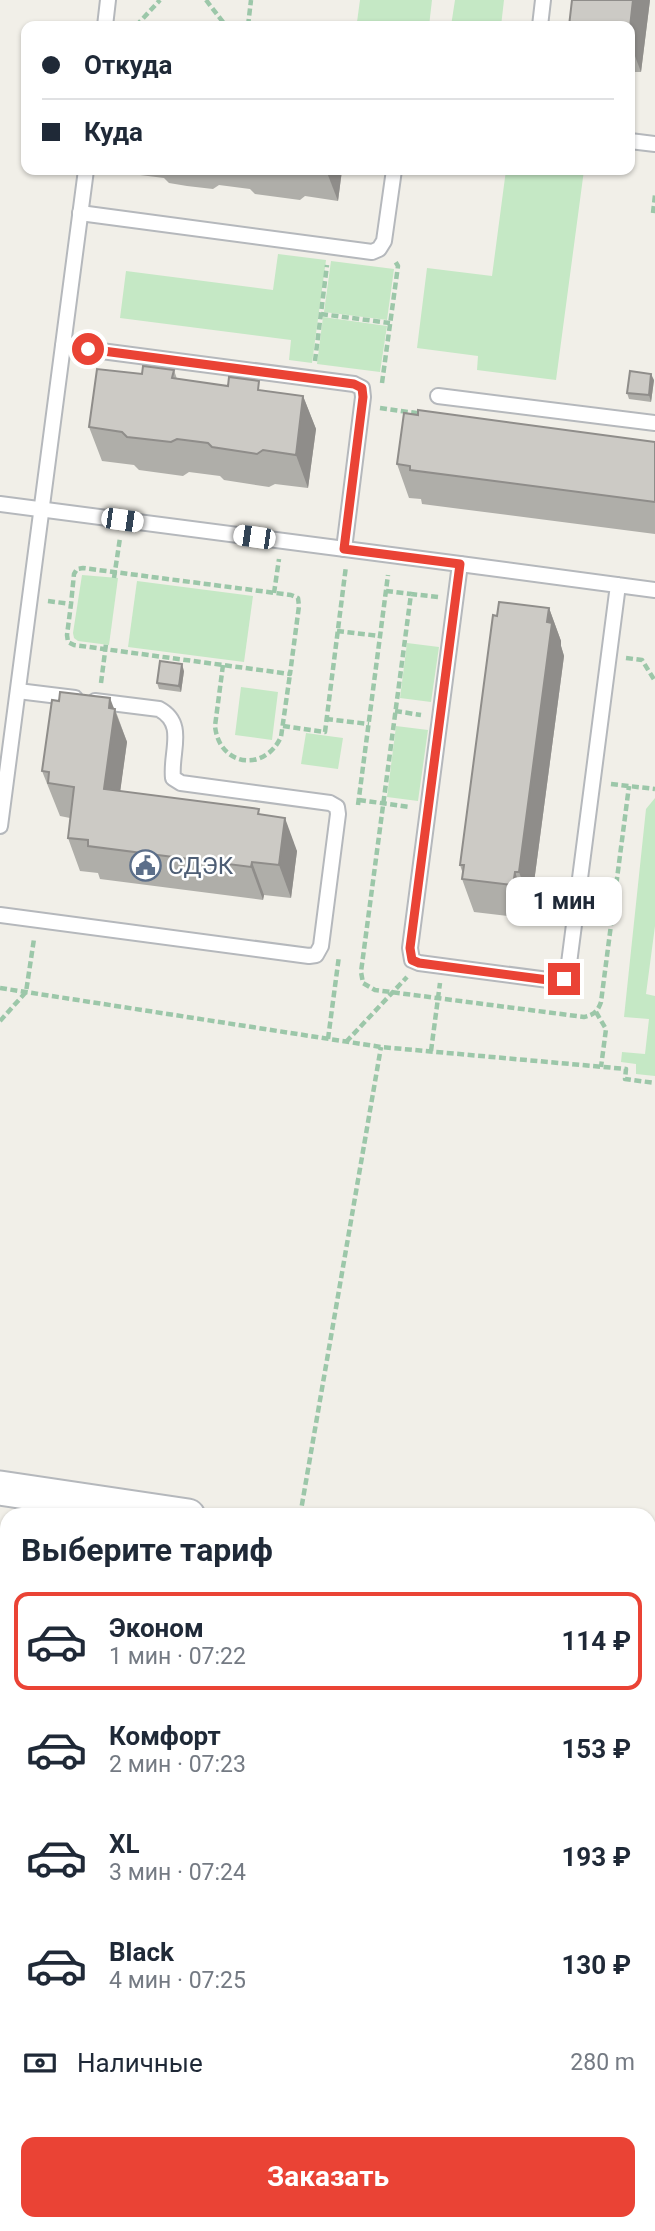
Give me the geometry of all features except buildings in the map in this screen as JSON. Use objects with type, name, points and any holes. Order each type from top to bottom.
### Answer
[{"type":"street","points":[[0,1488],[134,1508]]},
{"type":"lane","points":[[106,21],[108,0]]},
{"type":"lane","points":[[541,21],[543,0]]},
{"type":"lane","points":[[635,142],[655,144]]},
{"type":"lane","points":[[0,826],[85,175]]},
{"type":"lane","points":[[80,214],[372,252],[379,249],[384,241],[393,175]]},
{"type":"lane","points":[[63,346],[354,384],[362,388],[346,549]]},
{"type":"lane","points":[[438,396],[655,423]]},
{"type":"lane","points":[[0,504],[655,590]]},
{"type":"lane","points":[[460,564],[410,948],[412,960],[419,963],[556,981],[564,979],[568,971],[618,585]]},
{"type":"lane","points":[[0,915],[316,955],[321,946],[338,814],[337,807],[330,803],[181,783],[173,778],[175,724],[168,714],[159,709],[18,691]]},
{"type":"path","points":[[141,21],[160,0]]},
{"type":"path","points":[[206,0],[222,21]]},
{"type":"path","points":[[249,21],[251,0]]},
{"type":"path","points":[[653,214],[655,195]]},
{"type":"path","points":[[382,384],[398,266],[384,241]]},
{"type":"path","points":[[313,379],[330,246]]},
{"type":"path","points":[[321,314],[390,323]]},
{"type":"path","points":[[379,408],[381,396]]},
{"type":"path","points":[[362,406],[435,416],[438,396]]},
{"type":"path","points":[[115,575],[122,520]]},
{"type":"path","points":[[274,593],[281,541]]},
{"type":"path","points":[[283,726],[324,732],[346,549]]},
{"type":"path","points":[[357,813],[391,555]]},
{"type":"path","points":[[223,665],[216,736],[226,752],[244,760],[263,758],[277,746],[281,737],[283,726],[290,674],[299,606],[298,598],[77,569],[67,635],[68,642],[74,645],[106,647],[290,674]]},
{"type":"path","points":[[386,591],[455,600]]},
{"type":"path","points":[[411,594],[361,972],[363,983],[368,988],[584,1017],[596,1012],[601,1002],[629,786]]},
{"type":"path","points":[[30,599],[71,604]]},
{"type":"path","points":[[337,631],[380,636]]},
{"type":"path","points":[[98,701],[106,647]]},
{"type":"path","points":[[609,656],[642,660],[655,681]]},
{"type":"path","points":[[395,711],[422,715]]},
{"type":"path","points":[[326,719],[369,724]]},
{"type":"path","points":[[593,782],[655,789]]},
{"type":"path","points":[[359,800],[411,807]]},
{"type":"path","points":[[0,1021],[26,992],[37,920]]},
{"type":"path","points":[[328,1039],[340,946]]},
{"type":"path","points":[[346,1042],[419,963]]},
{"type":"path","points":[[431,1051],[442,966]]},
{"type":"path","points":[[0,988],[381,1047],[626,1069],[625,1079],[655,1083]]},
{"type":"path","points":[[596,1012],[606,1029],[601,1067]]},
{"type":"path","points":[[301,1508],[381,1047]]},
{"type":"green space","points":[[360,0],[432,0],[430,21],[357,21]]},
{"type":"green space","points":[[455,0],[504,0],[502,21],[452,21]]},
{"type":"green space","points":[[505,175],[583,175],[556,380],[477,370],[478,356],[417,348],[427,268],[492,276]]},
{"type":"green space","points":[[278,254],[326,260],[312,363],[289,360],[291,340],[120,318],[126,271],[273,290]]},
{"type":"green space","points":[[331,261],[394,269],[387,320],[324,312]]},
{"type":"green space","points":[[323,317],[387,326],[380,372],[317,364]]},
{"type":"green space","points":[[82,575],[118,578],[109,645],[78,641],[74,638]]},
{"type":"green space","points":[[137,581],[253,596],[244,662],[128,647]]},
{"type":"green space","points":[[407,643],[439,647],[431,702],[400,698]]},
{"type":"green space","points":[[241,687],[278,692],[272,740],[235,735]]},
{"type":"green space","points":[[396,726],[428,730],[418,801],[387,797]]},
{"type":"green space","points":[[306,733],[343,738],[338,769],[301,764]]},
{"type":"green space","points":[[655,798],[655,926],[646,994],[655,996],[655,1076],[636,1074],[636,1064],[621,1062],[622,1052],[645,1054],[649,1019],[624,1017],[646,809]]},
{"type":"place","name":"СДЭК","points":[[145,866]]},
{"type":"route","points":[[88,349],[354,384],[362,388],[344,549],[460,564],[410,948],[412,960],[556,981],[564,979]]}]
